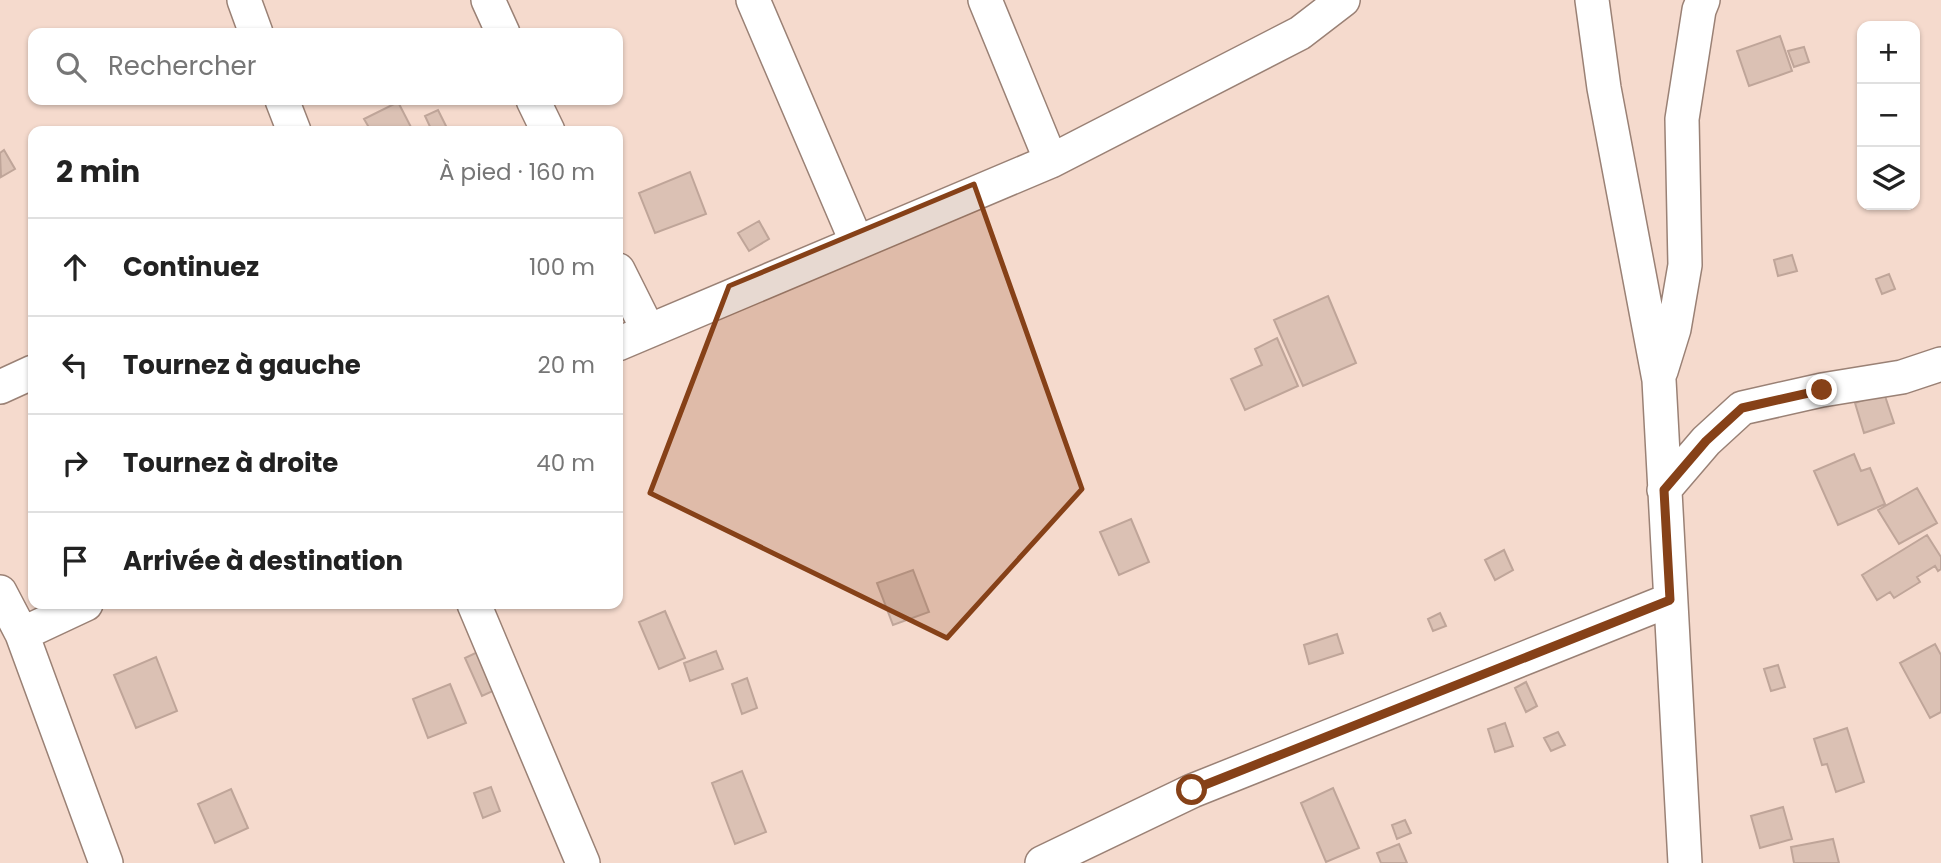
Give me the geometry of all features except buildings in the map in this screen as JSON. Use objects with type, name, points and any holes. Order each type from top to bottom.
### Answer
[{"type":"street","points":[[244,0],[255,28]]},
{"type":"street","points":[[488,0],[501,28]]},
{"type":"street","points":[[753,0],[857,243]]},
{"type":"street","points":[[985,0],[1051,161]]},
{"type":"street","points":[[623,342],[1051,161],[1300,33],[1343,0]]},
{"type":"street","points":[[1592,0],[1604,88],[1659,380],[1685,863]]},
{"type":"street","points":[[1659,380],[1674,329],[1685,265],[1682,119],[1699,10],[1703,0]]},
{"type":"street","points":[[284,105],[292,126]]},
{"type":"street","points":[[535,105],[546,126]]},
{"type":"street","points":[[623,280],[648,330]]},
{"type":"street","points":[[1664,490],[1706,441],[1742,408],[1822,390],[1902,377],[1941,364]]},
{"type":"street","points":[[0,387],[28,374]]},
{"type":"street","points":[[0,592],[22,634],[106,863]]},
{"type":"street","points":[[1042,863],[1192,790],[1670,600]]},
{"type":"street","points":[[22,634],[75,609]]},
{"type":"street","points":[[476,609],[583,863]]},
{"type":"highlighted area","points":[[974,184],[1082,489],[947,638],[650,493],[729,286]]},
{"type":"route","points":[[1192,790],[1670,600],[1664,490],[1706,441],[1742,408],[1822,390]]}]
